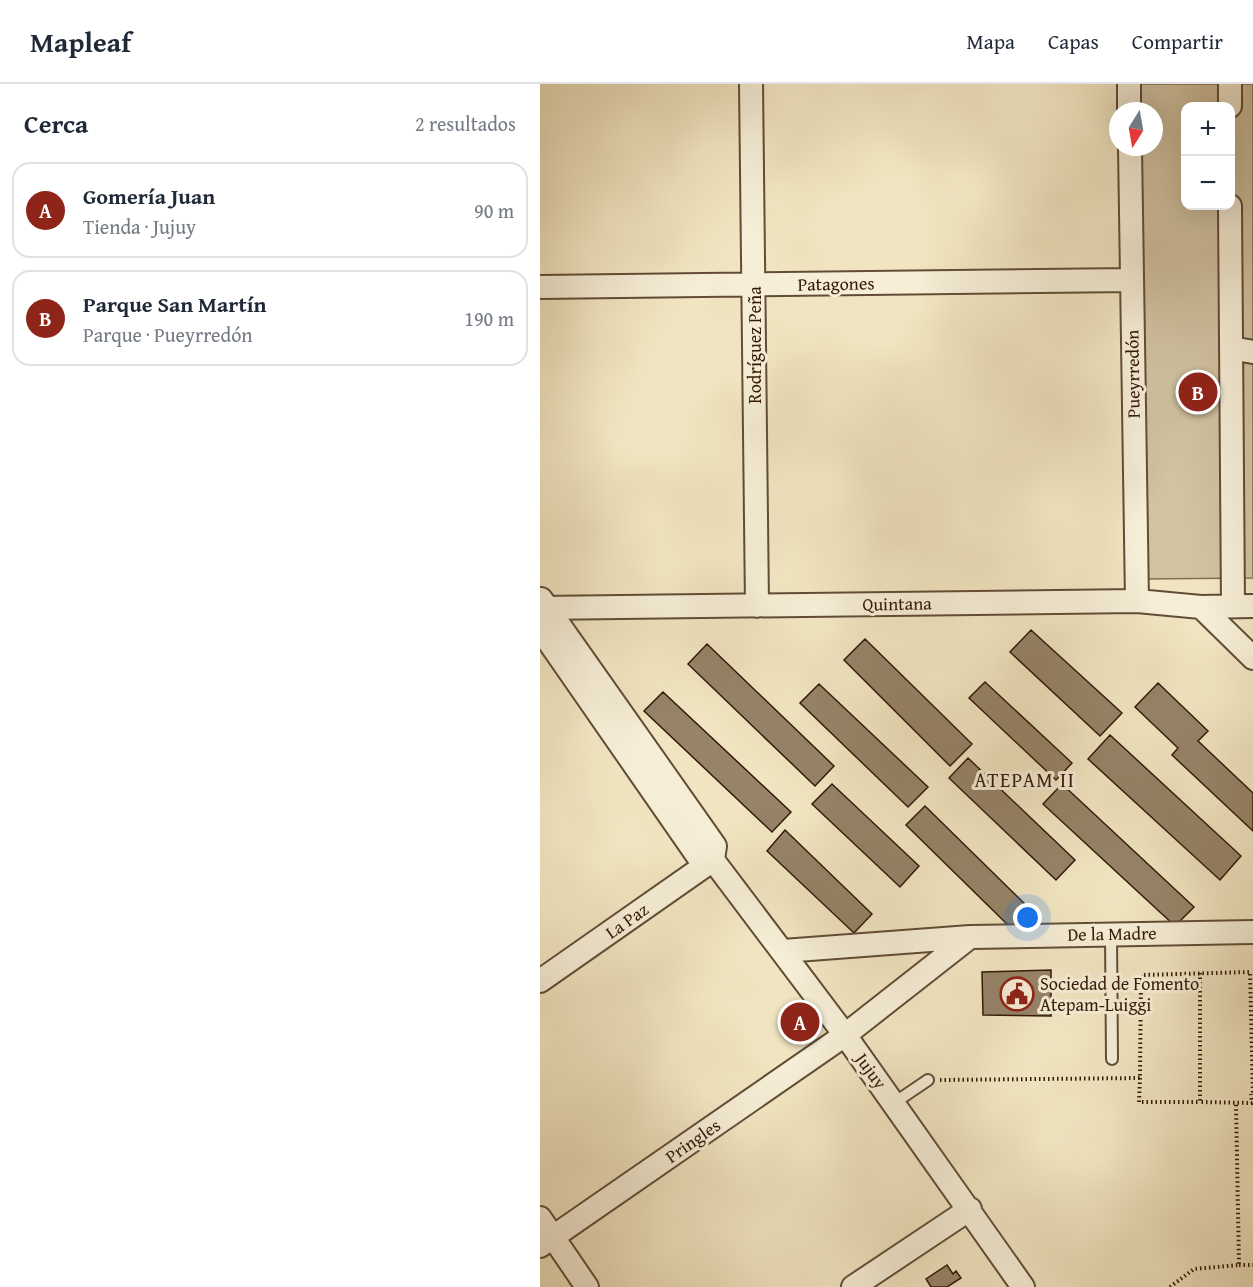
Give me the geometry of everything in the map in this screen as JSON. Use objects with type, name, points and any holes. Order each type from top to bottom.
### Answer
[{"type":"street","name":"Rodríguez Peña","points":[[751,84],[757,606]]},
{"type":"street","points":[[1129,84],[1129,102]]},
{"type":"street","points":[[1230,84],[1230,102]]},
{"type":"street","name":"Pueyrredón","points":[[1130,156],[1137,601]]},
{"type":"street","points":[[1230,210],[1231,348],[1243,606]]},
{"type":"street","name":"Patagones","points":[[540,287],[1131,279]]},
{"type":"street","points":[[1231,348],[1253,352]]},
{"type":"street","name":"Quintana","points":[[542,604],[757,606],[1137,601],[1201,607],[1243,606]]},
{"type":"street","points":[[540,629],[699,858],[713,860],[715,846],[542,604]]},
{"type":"street","points":[[1201,607],[1253,657]]},
{"type":"street","name":"Jujuy","points":[[713,860],[845,1035],[1023,1287]]},
{"type":"street","name":"La Paz","points":[[540,981],[713,860]]},
{"type":"street","name":"De la Madre","points":[[783,951],[970,937],[1253,932]]},
{"type":"street","points":[[845,1035],[970,937]]},
{"type":"street","name":"Pringles","points":[[547,1242],[845,1035]]},
{"type":"street","points":[[853,1287],[970,1209]]},
{"type":"street","points":[[540,1218],[547,1242],[587,1287]]},
{"type":"lane","points":[[1111,934],[1112,1059]]},
{"type":"lane","points":[[894,1103],[928,1080]]},
{"type":"path","points":[[1140,1078],[1139,1102],[1252,1103],[1250,972]]},
{"type":"path","points":[[1200,973],[1200,1102]]},
{"type":"path","points":[[1236,1103],[1239,1265]]},
{"type":"path","points":[[1170,1287],[1194,1269],[1253,1264]]},
{"type":"shaded area","points":[[1139,84],[1253,84],[1253,578],[1144,579],[1140,156],[1163,156],[1163,102],[1139,102]]},
{"type":"building","points":[[1031,630],[1122,713],[1100,736],[1010,652]]},
{"type":"building","points":[[865,639],[972,744],[950,766],[844,660]]},
{"type":"building","points":[[707,644],[834,766],[815,786],[688,664]]},
{"type":"building","points":[[985,682],[1072,763],[1056,780],[969,698]]},
{"type":"building","points":[[1158,683],[1208,731],[1198,741],[1253,793],[1253,831],[1172,755],[1178,748],[1135,707]]},
{"type":"building","points":[[819,684],[928,787],[908,807],[800,703]]},
{"type":"building","points":[[663,692],[791,812],[772,832],[644,711]]},
{"type":"building","points":[[1110,735],[1241,856],[1220,880],[1088,759]]},
{"type":"building","points":[[968,758],[1075,860],[1056,880],[949,778]]},
{"type":"building","points":[[832,784],[919,866],[900,887],[812,804]]},
{"type":"building","points":[[1062,784],[1194,907],[1175,926],[1043,804]]},
{"type":"building","points":[[925,806],[1031,910],[1012,929],[906,825]]},
{"type":"building","points":[[785,830],[872,914],[854,933],[767,851]]},
{"type":"building","name":"Sociedad de Fomento Atepam-Luiggi","points":[[1051,970],[1051,1016],[983,1015],[982,972]]},
{"type":"building","points":[[947,1265],[953,1274],[956,1271],[961,1278],[947,1287],[931,1287],[926,1279]]},
{"type":"place","name":"Parque San Martín","points":[[1198,392]]},
{"type":"place","name":"Sociedad de Fomento Atepam-Luiggi","points":[[1017,994]]},
{"type":"place","name":"Gomería Juan","points":[[800,1022]]},
{"type":"district","name":"ATEPAM II","points":[[1025,780]]}]
